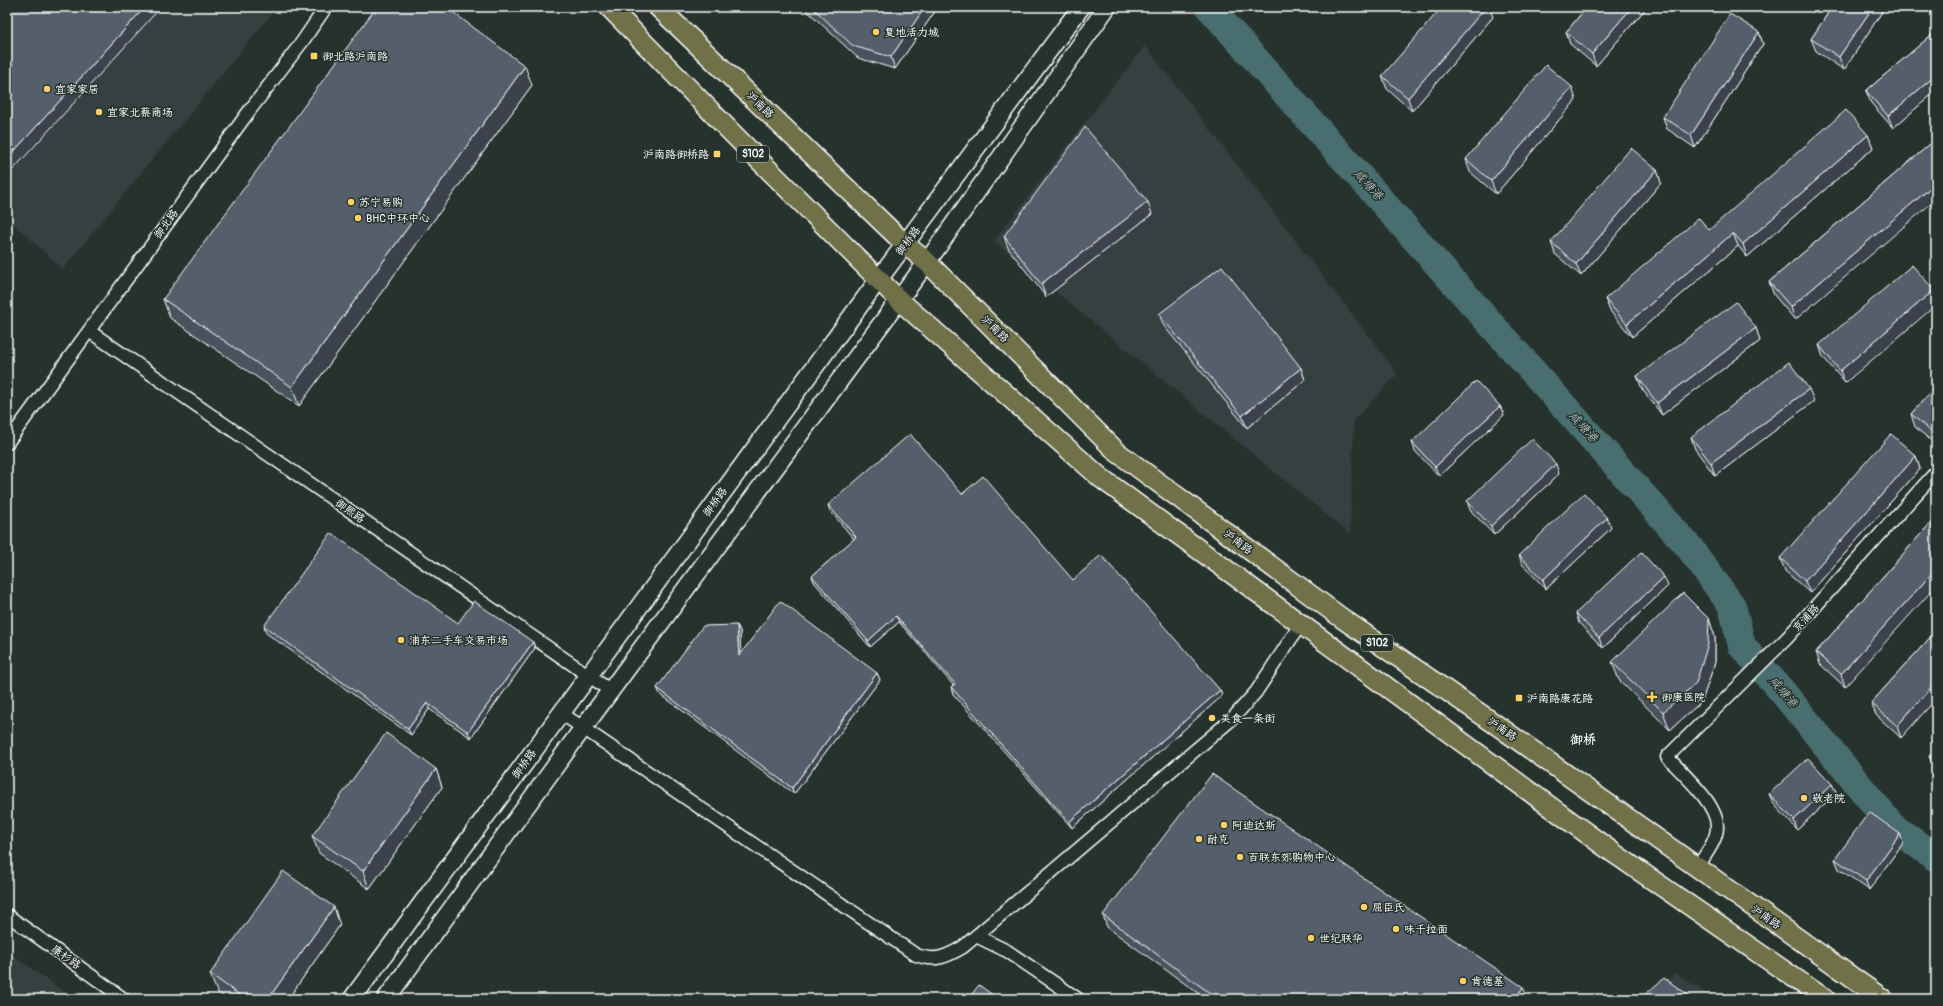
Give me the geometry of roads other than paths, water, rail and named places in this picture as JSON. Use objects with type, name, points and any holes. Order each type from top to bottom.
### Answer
[{"type":"main road","name":"S102","points":[[609,7],[899,300],[1101,478],[1615,854],[1825,999]]},
{"type":"main road","name":"沪南路","points":[[658,7],[906,244],[927,262],[1117,452],[1343,620],[1491,721],[1882,999]]},
{"type":"main road","name":"御桥路","points":[[352,999],[879,279],[1081,7]]},
{"type":"main road","points":[[386,999],[583,728],[927,262],[1107,7]]},
{"type":"street","name":"御北路","points":[[7,443],[250,110],[302,42],[326,7]]},
{"type":"street","name":"御熙路","points":[[88,331],[611,691]]},
{"type":"street","name":"京浦路","points":[[1697,868],[1714,840],[1717,827],[1715,815],[1708,801],[1667,757],[1787,638],[1936,472]]},
{"type":"street","points":[[561,713],[916,955],[926,959],[937,959],[950,955],[976,936],[1232,719],[1256,692],[1300,625]]},
{"type":"street","name":"康杉路","points":[[7,916],[124,999]]},
{"type":"street","points":[[976,936],[1007,951],[1078,999]]},
{"type":"waterway","name":"咸塘港","points":[[1209,7],[1689,547],[1732,606],[1742,646],[1781,690],[1892,826],[1936,858]]},
{"type":"place","name":"复地活力城","points":[[876,32]]},
{"type":"place","name":"御北路沪南路","points":[[314,56]]},
{"type":"place","name":"宜家家居","points":[[47,89]]},
{"type":"place","name":"宜家北蔡商场","points":[[99,112]]},
{"type":"place","name":"沪南路御桥路","points":[[717,154]]},
{"type":"place","name":"苏宁易购","points":[[351,202]]},
{"type":"place","name":"BHC中环中心","points":[[358,218]]},
{"type":"place","name":"浦东二手车交易市场","points":[[401,640]]},
{"type":"place","name":"御康医院","points":[[1652,697]]},
{"type":"place","name":"沪南路康花路","points":[[1519,698]]},
{"type":"place","name":"美食一条街","points":[[1212,718]]},
{"type":"place","name":"敬老院","points":[[1804,798]]},
{"type":"place","name":"阿迪达斯","points":[[1224,825]]},
{"type":"place","name":"耐克","points":[[1199,839]]},
{"type":"place","name":"百联东郊购物中心","points":[[1240,857]]},
{"type":"place","name":"屈臣氏","points":[[1364,907]]},
{"type":"place","name":"味千拉面","points":[[1396,929]]},
{"type":"place","name":"世纪联华","points":[[1311,938]]},
{"type":"place","name":"肯德基","points":[[1463,981]]},
{"type":"district","name":"御桥","points":[[1583,740]]}]
